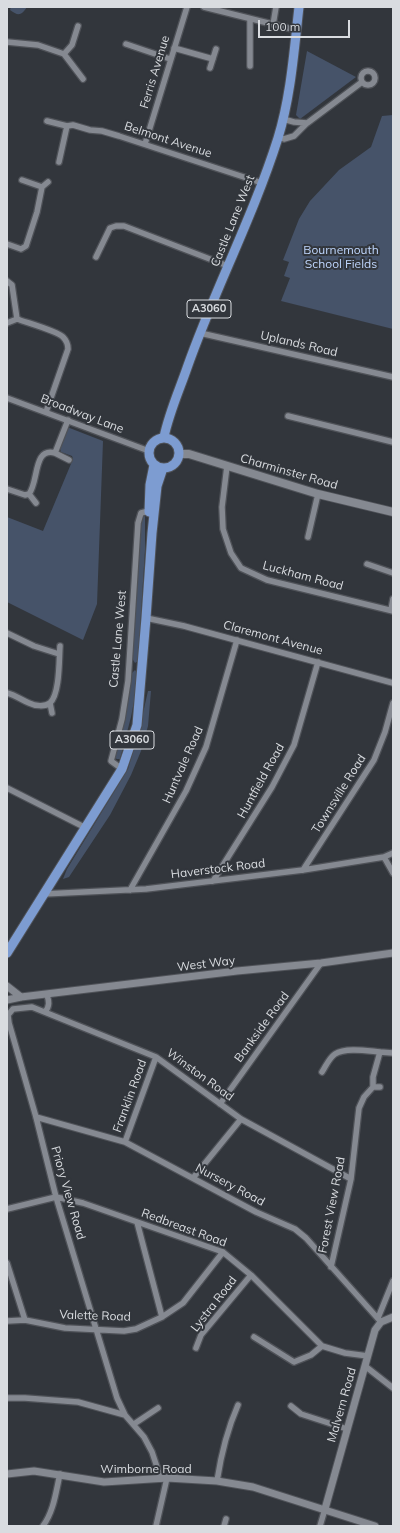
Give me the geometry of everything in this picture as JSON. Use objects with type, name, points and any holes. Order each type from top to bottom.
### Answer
[{"type":"main road","name":"Castle Lane West","points":[[164,437],[167,421],[200,332],[262,183],[278,137],[288,91],[299,7]]},
{"type":"main road","points":[[164,437],[174,441],[177,444],[179,454],[178,459],[172,466],[163,468],[154,465],[149,456],[149,451],[152,442],[164,437]]},
{"type":"main road","name":"Charminster Road","points":[[179,454],[189,454],[318,494],[393,512]]},
{"type":"main road","name":"A3060","points":[[152,533],[149,511],[150,485],[154,465]]},
{"type":"main road","name":"A3060","points":[[7,953],[122,769],[137,725],[152,533],[157,486],[163,468]]},
{"type":"street","name":"Ferris Avenue","points":[[145,144],[187,7]]},
{"type":"street","points":[[204,7],[296,30]]},
{"type":"street","points":[[273,25],[276,7]]},
{"type":"street","points":[[250,19],[250,66]]},
{"type":"street","points":[[64,54],[72,45],[78,26]]},
{"type":"street","points":[[7,42],[38,45],[64,54],[83,79]]},
{"type":"street","points":[[126,44],[170,59]]},
{"type":"street","points":[[174,48],[213,59]]},
{"type":"street","points":[[210,68],[216,49]]},
{"type":"street","points":[[278,137],[284,138],[294,136],[307,123],[362,82]]},
{"type":"street","points":[[283,119],[307,123]]},
{"type":"street","name":"Belmont Avenue","points":[[47,121],[67,126],[74,125],[90,130],[102,131],[262,183]]},
{"type":"street","points":[[59,162],[67,126]]},
{"type":"street","points":[[22,180],[42,187]]},
{"type":"street","points":[[7,244],[21,249],[26,246],[37,212],[42,187],[48,182]]},
{"type":"street","points":[[96,257],[110,228],[124,226],[228,266]]},
{"type":"street","points":[[7,281],[12,285],[18,319]]},
{"type":"street","points":[[7,323],[18,319],[61,335],[68,345],[68,349],[46,412]]},
{"type":"street","name":"Uplands Road","points":[[200,332],[393,377]]},
{"type":"street","name":"Broadway Lane","points":[[7,398],[149,451]]},
{"type":"street","points":[[288,416],[393,442]]},
{"type":"street","points":[[55,453],[68,420]]},
{"type":"street","points":[[29,494],[35,484],[40,457],[49,451],[69,460]]},
{"type":"street","name":"Luckham Road","points":[[227,466],[222,507],[223,529],[231,553],[241,568],[267,580],[392,611]]},
{"type":"street","points":[[7,490],[25,495],[29,494]]},
{"type":"street","points":[[29,494],[36,503]]},
{"type":"street","points":[[308,537],[318,494]]},
{"type":"street","name":"Castle Lane West","points":[[122,769],[111,761],[122,719],[129,667],[138,523],[141,513],[149,511]]},
{"type":"street","points":[[367,564],[393,573]]},
{"type":"street","points":[[392,611],[393,599]]},
{"type":"street","name":"Claremont Avenue","points":[[146,618],[184,626],[393,683]]},
{"type":"street","points":[[7,633],[34,646],[59,654]]},
{"type":"street","name":"Huntvale Road","points":[[130,890],[186,791],[206,748],[237,640]]},
{"type":"street","points":[[7,693],[30,704],[45,706],[50,703],[54,698],[58,680],[60,646]]},
{"type":"street","name":"Huntfield Road","points":[[214,881],[272,787],[294,745],[318,662]]},
{"type":"street","points":[[129,667],[142,669]]},
{"type":"street","points":[[50,703],[52,713]]},
{"type":"street","name":"Townsville Road","points":[[303,870],[374,760],[385,732],[393,703]]},
{"type":"street","points":[[7,788],[86,828]]},
{"type":"street","name":"Haverstock Road","points":[[43,894],[130,890],[214,881],[384,858],[393,853]]},
{"type":"street","points":[[384,858],[393,873]]},
{"type":"street","name":"West Way","points":[[7,1000],[21,997],[237,971],[321,963],[393,952]]},
{"type":"street","name":"Bankside Road","points":[[220,1104],[321,963]]},
{"type":"street","points":[[7,986],[21,997]]},
{"type":"street","points":[[45,1012],[48,1008],[49,1001],[47,995]]},
{"type":"street","name":"Priory View Road","points":[[45,1012],[32,1007],[13,1009],[8,1015],[15,1046],[36,1117],[56,1197],[117,1398],[126,1415],[134,1424],[152,1452],[164,1478]]},
{"type":"street","name":"Winston Road","points":[[45,1012],[156,1057],[241,1120],[352,1179]]},
{"type":"street","points":[[322,1072],[329,1061],[336,1054],[354,1051],[393,1053]]},
{"type":"street","points":[[380,1052],[373,1077],[373,1087],[380,1087]]},
{"type":"street","name":"Franklin Road","points":[[124,1142],[156,1057]]},
{"type":"street","name":"Forest View Road","points":[[331,1267],[352,1179],[359,1108],[364,1097],[373,1087]]},
{"type":"street","name":"Nursery Road","points":[[36,1117],[124,1142],[256,1212],[295,1229],[306,1238],[380,1320]]},
{"type":"street","points":[[193,1178],[241,1120]]},
{"type":"street","points":[[7,1209],[56,1197]]},
{"type":"street","name":"Redbreast Road","points":[[56,1197],[83,1203],[223,1252],[251,1275],[322,1346],[345,1353],[368,1356]]},
{"type":"street","points":[[137,1222],[162,1317]]},
{"type":"street","name":"Valette Road","points":[[7,1321],[25,1320],[66,1328],[97,1330],[124,1331],[136,1329],[162,1317],[183,1303],[223,1252]]},
{"type":"street","points":[[7,1263],[25,1320]]},
{"type":"street","name":"Lystra Road","points":[[196,1348],[201,1335],[251,1275]]},
{"type":"street","points":[[380,1320],[393,1281]]},
{"type":"street","points":[[380,1320],[393,1317]]},
{"type":"street","name":"Malvern Road","points":[[325,1509],[374,1330],[380,1320]]},
{"type":"street","points":[[254,1337],[294,1362],[311,1355],[322,1346]]},
{"type":"street","points":[[365,1366],[393,1388]]},
{"type":"street","points":[[7,1398],[78,1402],[126,1415]]},
{"type":"street","points":[[217,1482],[221,1453],[230,1422],[238,1405]]},
{"type":"street","points":[[291,1406],[302,1414],[347,1428]]},
{"type":"street","points":[[134,1424],[158,1408]]},
{"type":"street","name":"Wimborne Road","points":[[7,1474],[34,1471],[104,1482],[164,1478],[217,1482],[254,1487],[325,1509],[373,1526]]},
{"type":"street","points":[[43,1526],[47,1521],[53,1504],[60,1474]]},
{"type":"street","points":[[156,1526],[164,1478]]},
{"type":"street","points":[[320,1526],[325,1509]]},
{"type":"street","points":[[224,1526],[226,1519]]},
{"type":"green space","points":[[11,7],[27,7],[23,12],[17,14],[10,10]]},
{"type":"green space","points":[[307,51],[356,77],[300,119],[296,115]]},
{"type":"green space","name":"Bournemouth School Fields","points":[[393,115],[393,329],[281,301],[290,278],[284,276],[289,262],[283,260],[299,219],[310,201],[339,170],[371,147],[382,116]]},
{"type":"green space","points":[[67,427],[103,441],[97,604],[83,640],[7,602],[7,517],[43,531],[73,459],[72,456],[61,452],[60,448]]},
{"type":"green space","points":[[145,516],[145,550],[138,661],[135,663],[132,658],[141,518]]},
{"type":"green space","points":[[135,670],[139,675],[131,717],[120,759],[117,759],[115,758],[125,716],[131,674]]},
{"type":"green space","points":[[148,691],[151,691],[148,726],[141,751],[131,775],[110,815],[69,877],[63,879],[67,869],[128,769],[138,735]]}]
